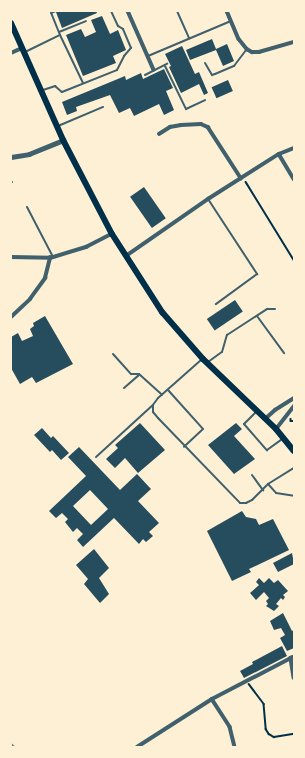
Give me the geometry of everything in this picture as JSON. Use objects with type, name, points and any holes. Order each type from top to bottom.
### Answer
[{"type":"highway","points":[[11,23],[63,140],[112,234],[162,312],[205,361],[276,429],[294,451]]},
{"type":"street","points":[[128,11],[154,70]]},
{"type":"street","points":[[227,11],[239,39],[247,49],[252,52],[259,52],[294,42]]},
{"type":"street","points":[[11,52],[23,50]]},
{"type":"street","points":[[159,134],[170,127],[182,124],[201,124],[208,127],[242,177]]},
{"type":"street","points":[[11,157],[29,154],[63,140]]},
{"type":"street","points":[[126,256],[242,177],[279,154],[294,148]]},
{"type":"street","points":[[279,154],[294,179]]},
{"type":"street","points":[[11,257],[52,257],[86,247],[112,234]]},
{"type":"street","points":[[11,317],[30,299],[45,278],[52,257]]},
{"type":"street","points":[[265,419],[275,410],[294,398]]},
{"type":"street","points":[[276,429],[294,406]]},
{"type":"street","points":[[137,747],[212,699],[293,658],[294,677]]},
{"type":"street","points":[[212,699],[230,727],[235,747]]},
{"type":"lane","points":[[56,11],[51,13],[83,84]]},
{"type":"lane","points":[[41,91],[55,86],[62,92],[117,70],[124,56],[131,48],[123,29],[118,26],[111,11]]},
{"type":"lane","points":[[177,11],[189,38]]},
{"type":"lane","points":[[59,32],[86,21]]},
{"type":"lane","points":[[148,56],[231,21]]},
{"type":"lane","points":[[23,50],[60,35]]},
{"type":"lane","points":[[205,63],[212,75],[234,66],[247,49]]},
{"type":"lane","points":[[145,75],[166,65],[186,109],[205,100]]},
{"type":"lane","points":[[57,127],[103,107]]},
{"type":"lane","points":[[208,199],[257,274],[216,304]]},
{"type":"lane","points":[[27,207],[52,257]]},
{"type":"lane","points":[[96,457],[154,405],[168,390],[205,361],[222,352],[227,335],[267,309],[275,309]]},
{"type":"lane","points":[[257,316],[284,352]]},
{"type":"lane","points":[[113,354],[131,374],[140,374],[162,395]]},
{"type":"lane","points":[[124,388],[140,374]]},
{"type":"lane","points":[[168,390],[203,429],[184,446]]},
{"type":"lane","points":[[154,405],[153,412],[158,418],[240,503],[246,503],[252,500],[268,484],[294,468]]},
{"type":"lane","points":[[257,411],[244,424],[267,450],[284,438]]},
{"type":"lane","points":[[252,474],[263,490]]},
{"type":"lane","points":[[268,484],[276,493],[294,496]]},
{"type":"path","points":[[242,177],[294,260]]},
{"type":"path","points":[[292,418],[291,421],[294,421]]},
{"type":"path","points":[[247,681],[264,704],[266,729],[269,734],[274,737],[294,734]]},
{"type":"building","points":[[96,11],[97,13],[62,28],[56,12]]},
{"type":"building","points":[[102,16],[110,34],[118,30],[126,50],[113,56],[116,63],[83,76],[66,35],[81,29],[85,37],[96,32],[91,20]]},
{"type":"building","points":[[212,39],[216,49],[227,44],[234,61],[223,66],[216,50],[190,60],[186,50]]},
{"type":"building","points":[[182,46],[195,74],[199,72],[208,93],[204,95],[199,84],[181,93],[169,67],[171,66],[165,54]]},
{"type":"building","points":[[164,69],[173,88],[166,91],[174,110],[164,115],[159,104],[134,116],[130,108],[119,113],[110,95],[76,107],[77,111],[67,115],[62,102],[125,76],[126,80],[141,73],[143,79]]},
{"type":"building","points":[[228,80],[233,91],[216,98],[212,87]]},
{"type":"building","points":[[144,187],[166,218],[152,228],[130,197]]},
{"type":"building","points":[[235,300],[243,312],[215,331],[207,319]]},
{"type":"building","points":[[45,316],[73,364],[36,383],[32,377],[20,384],[11,368],[11,337],[18,333],[22,341],[33,336],[30,329],[34,326],[33,323]]},
{"type":"building","points":[[140,423],[165,450],[138,473],[125,458],[115,468],[106,459],[118,448],[115,445]]},
{"type":"building","points":[[236,423],[242,429],[234,436],[255,459],[234,474],[208,445]]},
{"type":"building","points":[[42,428],[51,438],[53,436],[69,453],[61,460],[52,450],[50,452],[34,435]]},
{"type":"building","points":[[79,447],[120,490],[137,474],[151,489],[138,501],[159,523],[149,532],[153,536],[146,542],[143,539],[139,544],[114,518],[83,547],[77,540],[83,534],[77,528],[73,532],[65,522],[68,519],[62,513],[56,518],[49,511],[86,476],[68,457]],"holes":[[[90,490],[108,509],[91,525],[73,506]]]},
{"type":"building","points":[[242,511],[246,517],[256,519],[259,525],[273,519],[289,550],[249,569],[251,572],[232,581],[207,531]]},
{"type":"building","points":[[94,549],[109,568],[99,578],[109,594],[100,603],[84,584],[88,579],[76,565]]},
{"type":"building","points":[[292,553],[294,564],[278,572],[273,563]]},
{"type":"building","points":[[259,578],[264,583],[269,578],[274,583],[278,580],[288,591],[283,595],[285,597],[283,600],[281,598],[276,604],[279,606],[274,611],[266,606],[268,604],[266,601],[269,598],[264,592],[256,600],[250,593],[259,585],[256,582]]},
{"type":"building","points":[[283,613],[292,631],[294,630],[294,648],[287,651],[280,638],[285,635],[281,628],[274,630],[270,621]]},
{"type":"building","points":[[282,646],[287,656],[244,678],[240,671],[253,664],[252,662]]},
{"type":"railway","points":[[11,744],[14,747]]}]
